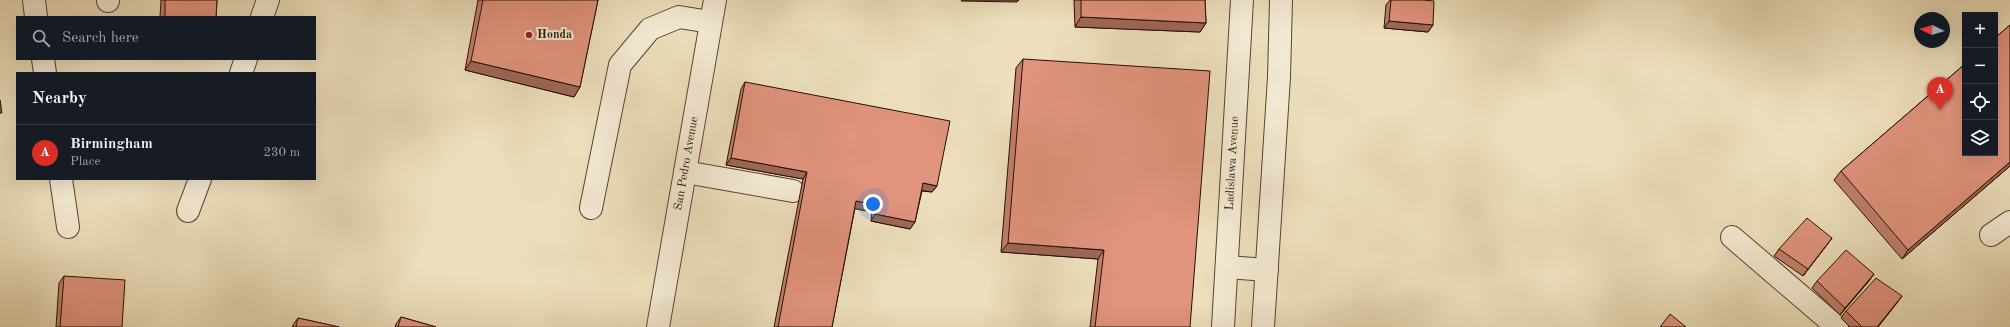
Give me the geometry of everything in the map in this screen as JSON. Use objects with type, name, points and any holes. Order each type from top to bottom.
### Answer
[{"type":"street","points":[[34,0],[36,16]]},
{"type":"street","points":[[262,16],[268,0]]},
{"type":"street","name":"San Pedro Avenue","points":[[658,327],[714,0]]},
{"type":"street","name":"Ladislawa Avenue","points":[[1223,327],[1242,0]]},
{"type":"street","points":[[1263,327],[1278,77],[1280,0]]},
{"type":"street","points":[[591,208],[620,65],[650,29],[679,17],[710,22]]},
{"type":"street","points":[[43,60],[45,72]]},
{"type":"street","points":[[241,72],[246,60]]},
{"type":"street","points":[[685,172],[793,191]]},
{"type":"street","points":[[61,180],[68,227]]},
{"type":"street","points":[[188,211],[200,180]]},
{"type":"street","points":[[1991,235],[2010,222]]},
{"type":"street","points":[[1732,237],[1836,327]]},
{"type":"street","points":[[1227,267],[1266,270]]},
{"type":"building","points":[[165,0],[217,0],[216,16],[165,16]]},
{"type":"building","name":"Honda","points":[[483,0],[598,0],[580,87],[471,61]]},
{"type":"building","points":[[1081,0],[1205,0],[1206,23],[1081,17]]},
{"type":"building","points":[[1391,0],[1434,1],[1433,25],[1389,21]]},
{"type":"building","points":[[2010,25],[2010,162],[1908,250],[1841,171],[1962,67],[1962,156],[1998,156],[1998,35]]},
{"type":"building","points":[[1023,59],[1210,71],[1190,327],[1095,327],[1104,250],[1008,243]]},
{"type":"building","points":[[745,82],[950,121],[937,186],[923,183],[915,222],[875,214],[877,205],[856,201],[832,327],[778,327],[807,172],[731,158]]},
{"type":"building","points":[[0,100],[2,113],[0,113]]},
{"type":"building","points":[[1807,218],[1832,238],[1808,269],[1779,249]]},
{"type":"building","points":[[1846,250],[1874,274],[1845,308],[1817,281]]},
{"type":"building","points":[[64,276],[125,280],[122,327],[60,327]]},
{"type":"building","points":[[1876,278],[1902,296],[1877,327],[1862,327],[1846,311]]},
{"type":"building","points":[[1670,314],[1686,327],[1660,327]]},
{"type":"building","points":[[401,317],[436,327],[398,327]]},
{"type":"building","points":[[298,318],[339,327],[296,327]]},
{"type":"place","name":"Honda","points":[[529,35]]},
{"type":"place","name":"Birmingham","points":[[1940,110]]}]
